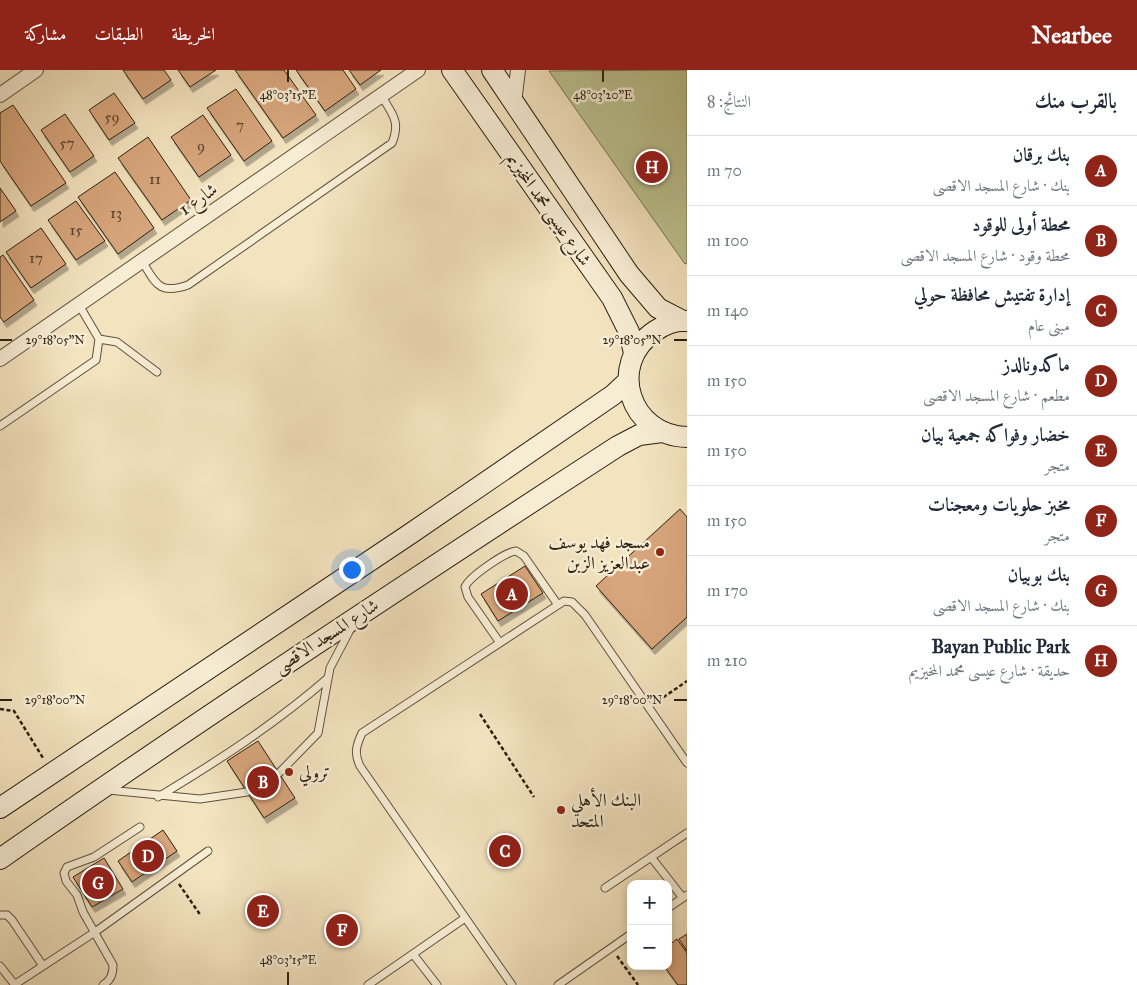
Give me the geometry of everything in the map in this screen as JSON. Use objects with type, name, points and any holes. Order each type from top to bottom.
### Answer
[{"type":"main road","name":"شارع عيسى محمد المخيزيم","points":[[452,70],[612,298],[629,332],[634,353]]},
{"type":"main road","name":"شارع عيسى محمد المخيزيم","points":[[492,70],[629,274],[658,308],[685,321]]},
{"type":"main road","points":[[571,240],[582,242],[590,240],[594,234],[595,223]]},
{"type":"main road","points":[[685,321],[663,326],[646,337],[634,353],[628,381],[631,397],[638,412],[649,424],[662,432],[687,437]]},
{"type":"main road","points":[[0,808],[51,772],[410,534],[613,395],[628,381]]},
{"type":"main road","name":"شارع المسجد الاقصى","points":[[0,859],[357,616],[618,446],[640,435],[662,432]]},
{"type":"street","points":[[0,95],[36,70]]},
{"type":"street","name":"شارع 1","points":[[0,360],[418,70]]},
{"type":"street","points":[[514,103],[518,70]]},
{"type":"lane","points":[[142,261],[157,285],[167,290],[188,285],[392,143],[397,132],[397,123],[381,96]]},
{"type":"lane","points":[[0,426],[96,360],[99,339],[79,305]]},
{"type":"lane","points":[[99,339],[117,342],[157,372]]},
{"type":"lane","points":[[500,643],[468,597],[466,588],[471,579],[506,554],[516,551],[524,556],[558,605]]},
{"type":"lane","points":[[512,985],[360,766],[356,755],[356,745],[362,733],[564,601],[572,602],[585,615],[687,763]]},
{"type":"lane","points":[[279,773],[318,733],[330,668],[357,616]]},
{"type":"lane","points":[[158,797],[289,712],[328,678]]},
{"type":"lane","points":[[101,789],[158,797],[200,800],[248,792]]},
{"type":"lane","points":[[103,985],[109,981],[113,973],[113,965],[82,912],[77,896],[64,877],[65,870],[70,866],[94,857],[140,827]]},
{"type":"lane","points":[[604,888],[687,832]]},
{"type":"lane","points":[[0,966],[15,985],[95,932],[208,852]]},
{"type":"lane","points":[[651,857],[685,897],[672,905]]},
{"type":"lane","points":[[0,916],[7,915],[12,920],[43,966]]},
{"type":"lane","points":[[368,985],[465,918]]},
{"type":"lane","points":[[558,985],[627,937]]},
{"type":"lane","points":[[413,954],[437,985]]},
{"type":"path","points":[[649,707],[687,681]]},
{"type":"path","points":[[0,710],[14,711],[51,772]]},
{"type":"path","points":[[480,714],[534,797]]},
{"type":"path","points":[[174,876],[200,916]]},
{"type":"path","points":[[611,948],[638,985]]},
{"type":"green space","points":[[687,70],[687,263],[685,264],[549,71]]},
{"type":"building","points":[[123,70],[164,70],[171,80],[143,99]]},
{"type":"building","points":[[178,70],[216,70],[190,87]]},
{"type":"building","points":[[235,70],[284,70],[316,115],[283,138]]},
{"type":"building","points":[[296,70],[343,70],[356,89],[325,111]]},
{"type":"building","points":[[349,70],[381,70],[360,85]]},
{"type":"building","points":[[236,89],[272,141],[244,161],[207,108]]},
{"type":"building","points":[[114,93],[135,123],[109,140],[89,110]]},
{"type":"building","points":[[13,105],[66,183],[31,206],[0,161],[0,113]]},
{"type":"building","points":[[65,114],[94,156],[70,172],[41,130]]},
{"type":"building","points":[[203,115],[231,155],[199,177],[171,137]]},
{"type":"building","points":[[148,137],[191,200],[162,220],[118,158]]},
{"type":"building","points":[[115,172],[154,228],[118,254],[78,197]]},
{"type":"building","points":[[0,188],[16,211],[0,222]]},
{"type":"building","points":[[76,201],[105,241],[76,260],[48,220]]},
{"type":"building","points":[[41,228],[66,264],[31,288],[6,252]]},
{"type":"building","points":[[3,255],[34,300],[4,322],[0,317],[0,257]]},
{"type":"building","name":"مسجد فهد يوسف عبدالعزيز الزبن","points":[[680,509],[687,517],[687,617],[652,649],[596,586]]},
{"type":"building","points":[[525,566],[543,593],[498,621],[481,594]]},
{"type":"building","points":[[258,741],[295,798],[264,818],[227,761]]},
{"type":"building","points":[[163,830],[177,851],[132,882],[118,861]]},
{"type":"building","points":[[104,858],[123,889],[92,907],[73,877]]},
{"type":"building","points":[[687,934],[687,951],[679,939]]},
{"type":"building","points":[[677,939],[687,953],[687,985],[678,985],[667,970],[672,970],[672,943]]},
{"type":"place","name":"Bayan Public Park","points":[[652,167]]},
{"type":"place","name":"مسجد فهد يوسف عبدالعزيز الزبن","points":[[660,552]]},
{"type":"place","name":"بنك برقان","points":[[512,594]]},
{"type":"place","name":"ترولي","points":[[289,772]]},
{"type":"place","name":"محطة أولى للوقود","points":[[263,782]]},
{"type":"place","name":"البنك الأهلي المتحد","points":[[561,810]]},
{"type":"place","name":"إدارة تفتيش محافظة حولي","points":[[505,851]]},
{"type":"place","name":"ماكدونالدز","points":[[148,856]]},
{"type":"place","name":"بنك بوبيان","points":[[98,883]]},
{"type":"place","name":"خضار وفواكه جمعية بيان","points":[[263,911]]},
{"type":"place","name":"مخبز حلويات ومعجنات","points":[[342,930]]}]
